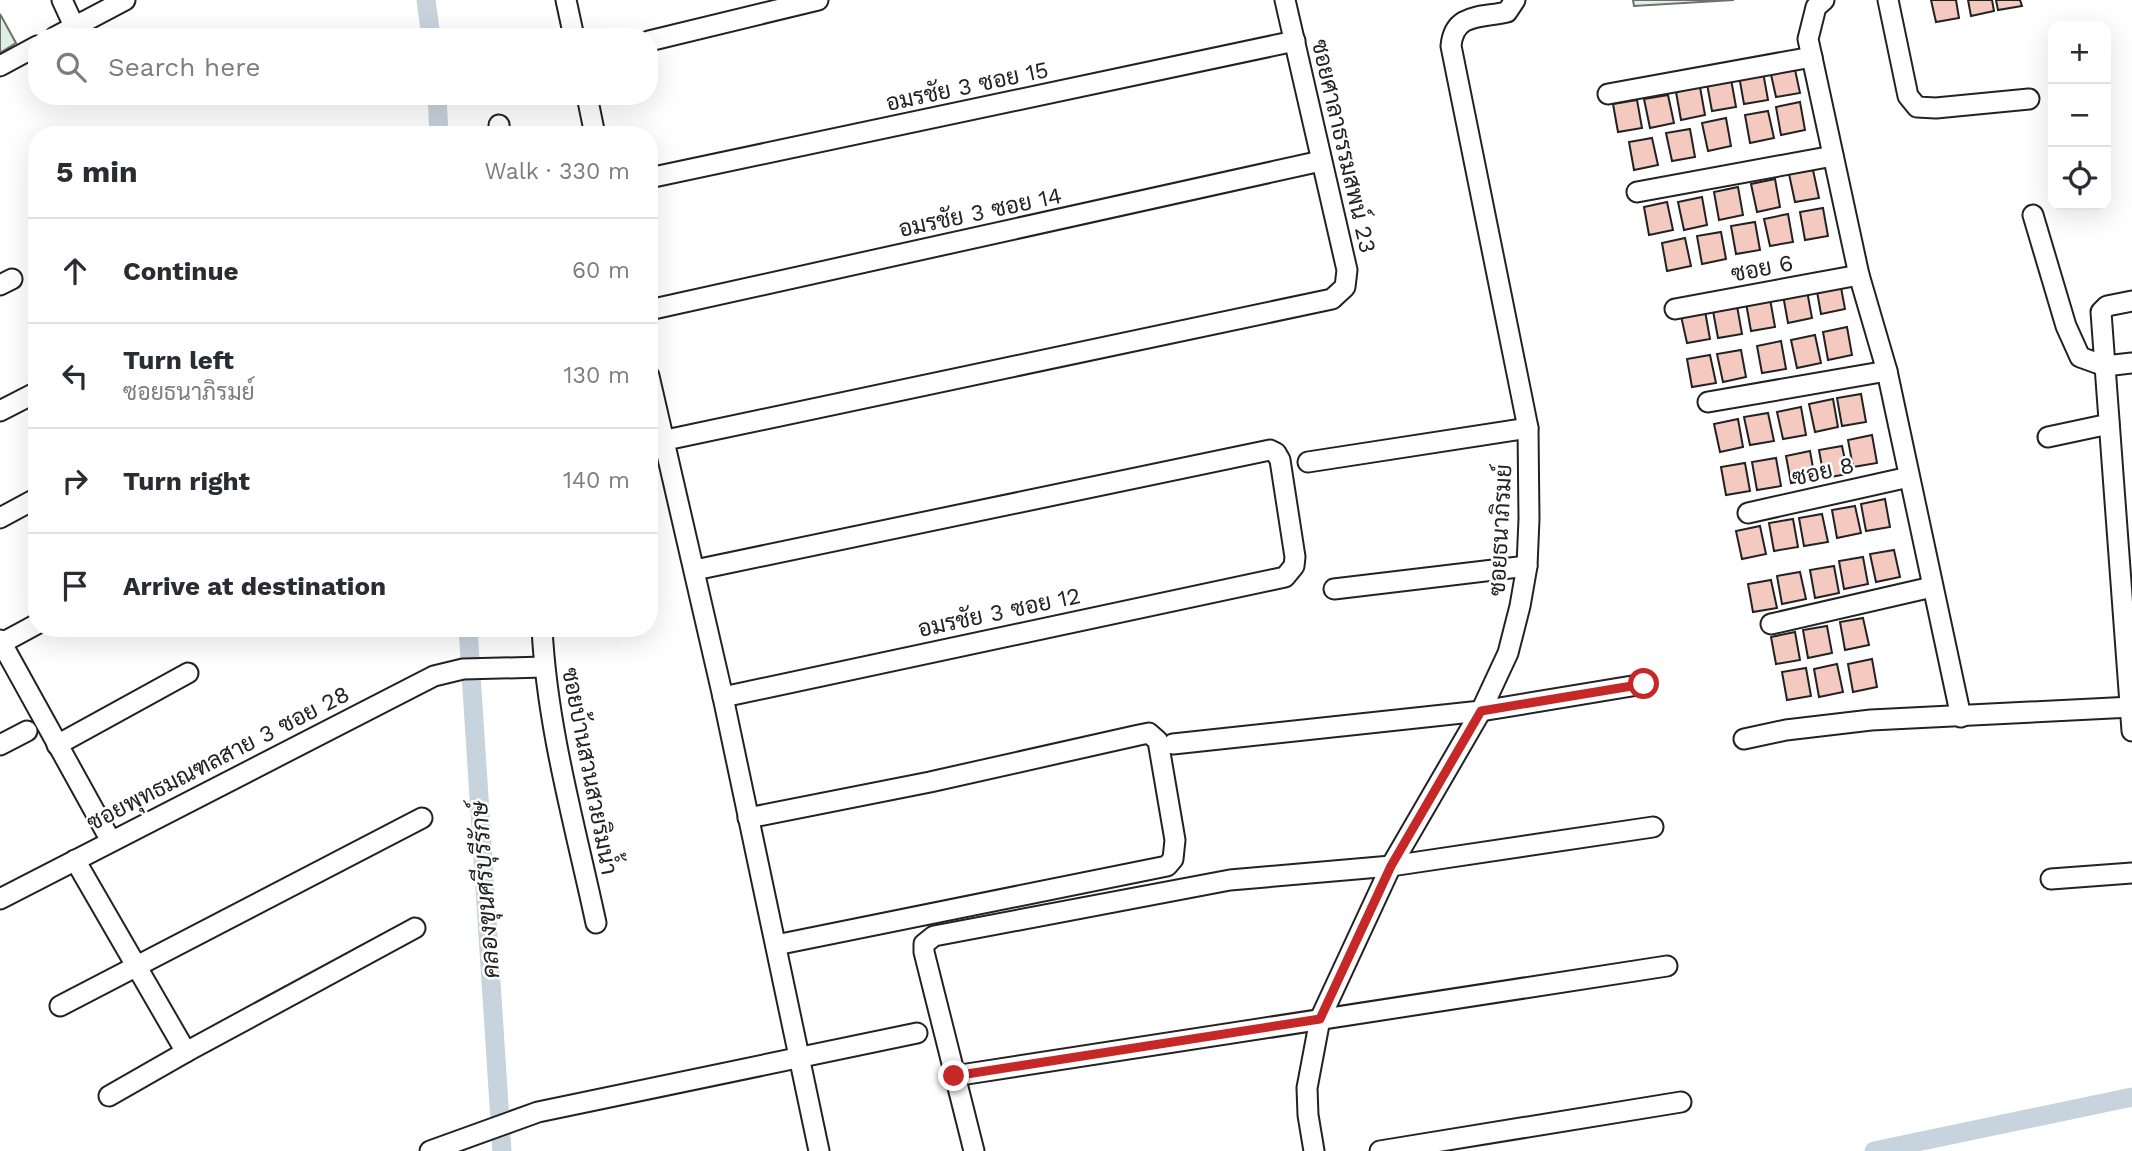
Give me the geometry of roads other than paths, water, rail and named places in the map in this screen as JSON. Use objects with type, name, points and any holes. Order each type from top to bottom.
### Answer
[{"type":"street","points":[[62,0],[74,26]]},
{"type":"street","points":[[71,28],[125,0]]},
{"type":"street","points":[[566,0],[572,28]]},
{"type":"street","points":[[658,39],[818,0]]},
{"type":"street","name":"ซอยศาลาธรรมสพน์ 23","points":[[666,440],[1332,299],[1345,286],[1348,270],[1285,0]]},
{"type":"street","name":"ซอยธนาภิรมย์","points":[[1314,1151],[1307,1088],[1320,1019],[1391,866],[1481,711],[1508,653],[1527,566],[1528,428],[1451,46],[1452,31],[1460,22],[1507,12],[1515,0]]},
{"type":"street","points":[[1824,0],[1816,7],[1808,39],[1859,275],[1887,371],[1961,717]]},
{"type":"street","points":[[1888,0],[1908,96],[1917,107],[1937,108],[2029,99]]},
{"type":"street","name":"อมรชัย 3 ซอย 15","points":[[658,176],[1295,41]]},
{"type":"street","points":[[0,66],[28,51]]},
{"type":"street","points":[[1608,94],[1812,57]]},
{"type":"street","points":[[589,105],[593,126]]},
{"type":"street","points":[[1637,192],[1833,156]]},
{"type":"street","name":"อมรชัย 3 ซอย 14","points":[[658,308],[1321,161]]},
{"type":"street","points":[[2033,215],[2066,326],[2080,357],[2105,366],[2132,363]]},
{"type":"street","name":"ซอย 6","points":[[1675,309],[1859,275]]},
{"type":"street","points":[[2132,301],[2108,306],[2101,313],[2129,639],[2132,731]]},
{"type":"street","points":[[1708,402],[1887,371]]},
{"type":"street","points":[[0,411],[28,397]]},
{"type":"street","points":[[658,410],[723,697],[819,1151]]},
{"type":"street","points":[[2048,437],[2109,424]]},
{"type":"street","points":[[1308,462],[1528,428]]},
{"type":"street","name":"อมรชัย 3 ซอย 12","points":[[695,570],[1270,450],[1276,453],[1280,460],[1295,557],[1294,566],[1285,577],[723,697]]},
{"type":"street","name":"ซอย 8","points":[[1748,513],[1909,477]]},
{"type":"street","points":[[0,518],[28,503]]},
{"type":"street","points":[[1334,589],[1527,566]]},
{"type":"street","points":[[1771,624],[1933,587]]},
{"type":"street","points":[[28,628],[1,642],[111,841]]},
{"type":"street","name":"ซอยบ้านสวนสวยริมน้ำ","points":[[542,637],[554,736],[596,923]]},
{"type":"street","name":"ซอยพุทธมณฑลสาย 3 ซอย 28","points":[[0,899],[434,676],[463,669],[544,667]]},
{"type":"street","points":[[57,745],[188,673]]},
{"type":"street","points":[[1173,744],[1481,711],[1644,684]]},
{"type":"street","points":[[1744,739],[1786,730],[1871,720],[2131,707]]},
{"type":"street","points":[[0,745],[27,731]]},
{"type":"street","points":[[748,818],[930,782],[1149,733],[1158,741],[1175,840],[1173,859],[1167,866],[776,945]]},
{"type":"street","points":[[60,1006],[422,818]]},
{"type":"street","points":[[974,1151],[924,952],[924,944],[934,936],[1230,880],[1391,866],[1653,827]]},
{"type":"street","points":[[75,860],[186,1052]]},
{"type":"street","points":[[2051,879],[2132,873]]},
{"type":"street","points":[[109,1096],[415,929]]},
{"type":"street","points":[[954,1076],[1667,966]]},
{"type":"street","points":[[430,1151],[538,1112],[917,1033]]},
{"type":"street","points":[[1380,1151],[1681,1102]]},
{"type":"waterway","name":"คลองขุนศรีบุรีรักษ์","points":[[426,0],[430,28]]},
{"type":"waterway","name":"คลองขุนศรีบุรีรักษ์","points":[[437,105],[439,126]]},
{"type":"waterway","name":"คลองขุนศรีบุรีรักษ์","points":[[469,637],[502,1151]]},
{"type":"waterway","points":[[1874,1151],[2132,1097]]}]
